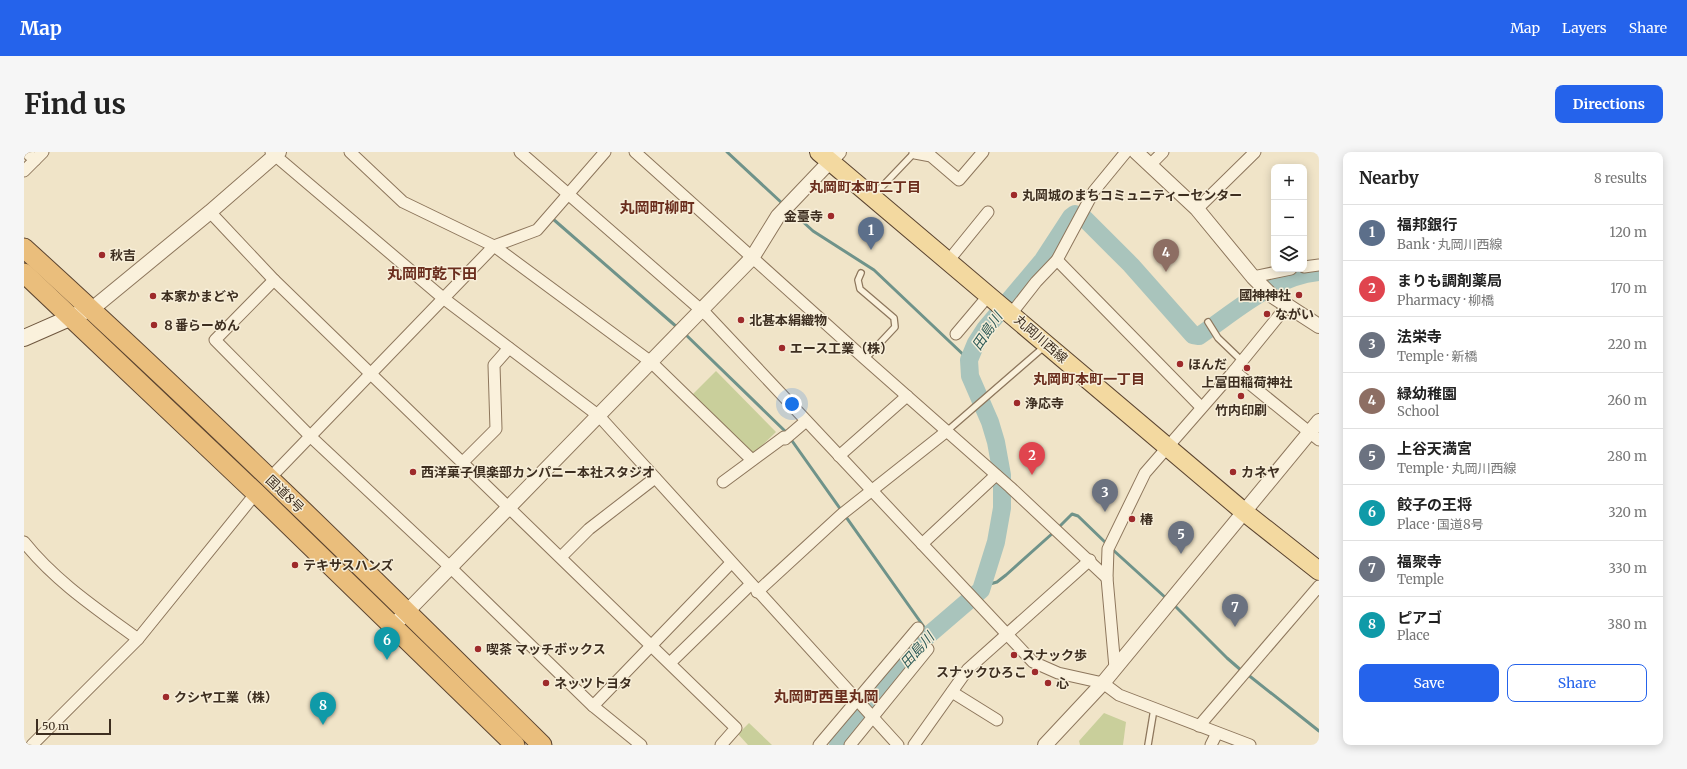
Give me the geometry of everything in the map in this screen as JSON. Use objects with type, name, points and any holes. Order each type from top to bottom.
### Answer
[{"type":"highway","name":"国道8号","points":[[24,248],[92,309],[407,612],[542,745]]},
{"type":"highway","name":"国道8号","points":[[24,272],[256,493],[516,745]]},
{"type":"main road","name":"丸岡川西線","points":[[829,155],[872,196],[1046,344],[1167,445],[1243,511],[1319,571]]},
{"type":"main road","points":[[24,338],[71,316],[92,309]]},
{"type":"street","points":[[24,171],[39,156],[26,152]]},
{"type":"street","points":[[350,152],[403,202],[494,246],[651,362],[752,460]]},
{"type":"street","points":[[520,152],[701,311],[872,490],[1033,662],[1045,669],[1058,673],[1103,683],[1119,695],[1250,745]]},
{"type":"street","points":[[269,479],[494,246],[537,230],[605,152]]},
{"type":"street","points":[[635,152],[865,360],[1010,486],[1090,560],[1107,578]]},
{"type":"street","points":[[912,153],[931,156],[959,180],[983,152]]},
{"type":"street","points":[[1011,314],[1036,282],[1057,260],[1094,191],[1126,152]]},
{"type":"street","points":[[1136,152],[1197,209],[1271,296],[1319,326]]},
{"type":"street","points":[[1150,165],[1163,152]]},
{"type":"street","points":[[1197,209],[1254,152]]},
{"type":"street","points":[[92,309],[210,212],[275,153],[443,298],[599,416],[898,745]]},
{"type":"street","points":[[393,626],[752,258],[778,216],[829,155]]},
{"type":"street","points":[[210,212],[274,280],[371,372],[736,728],[720,745]]},
{"type":"street","points":[[948,260],[988,212]]},
{"type":"street","points":[[1057,260],[1201,407]]},
{"type":"street","points":[[1307,267],[1319,265]]},
{"type":"street","points":[[1256,280],[1281,272]]},
{"type":"street","points":[[274,280],[215,340],[311,437],[450,567],[593,706],[641,745]]},
{"type":"street","points":[[956,334],[989,294]]},
{"type":"street","points":[[1115,668],[1107,578],[1108,549],[1145,473],[1167,445],[1234,371],[1286,306]]},
{"type":"street","points":[[463,462],[496,429],[494,365],[509,348]]},
{"type":"street","points":[[1234,371],[1314,437]]},
{"type":"street","points":[[839,456],[907,396]]},
{"type":"street","points":[[723,482],[784,437],[785,439],[806,421]]},
{"type":"street","points":[[1045,745],[1103,683],[1243,511],[1314,437],[1319,421]]},
{"type":"street","points":[[670,663],[754,588],[842,514],[947,431]]},
{"type":"street","points":[[922,544],[997,475]]},
{"type":"street","points":[[561,557],[589,529],[655,478]]},
{"type":"street","points":[[32,745],[138,639],[256,493]]},
{"type":"street","points":[[24,542],[40,562],[74,591],[138,639]]},
{"type":"street","points":[[914,745],[968,669],[1090,560]]},
{"type":"street","points":[[593,706],[731,563]]},
{"type":"street","points":[[1199,726],[1319,586]]},
{"type":"street","points":[[819,745],[918,628]]},
{"type":"street","points":[[850,745],[928,649]]},
{"type":"street","points":[[952,692],[997,720]]},
{"type":"street","points":[[1211,745],[1217,733]]},
{"type":"lane","points":[[872,196],[912,153]]},
{"type":"lane","points":[[861,273],[858,280],[860,290],[894,318],[895,327],[865,360]]},
{"type":"lane","points":[[1208,322],[1215,330],[1218,338],[1242,361]]},
{"type":"lane","points":[[947,431],[1046,344]]},
{"type":"lane","points":[[1148,745],[1148,737],[1154,708]]},
{"type":"green space","points":[[716,371],[776,432],[753,454],[692,395]]},
{"type":"green space","points":[[1104,713],[1126,722],[1123,745],[1080,745],[1079,741]]},
{"type":"green space","points":[[749,723],[772,745],[748,745],[738,734]]},
{"type":"waterway","points":[[727,152],[783,204]]},
{"type":"waterway","points":[[789,209],[813,231],[874,270],[969,360]]},
{"type":"waterway","name":"田島川","points":[[838,745],[924,639],[981,590],[996,542],[1002,508],[1002,475],[996,442],[990,422],[970,376],[969,360],[976,343],[985,329],[1043,260],[1071,217],[1075,214],[1085,219],[1131,265],[1193,335],[1199,336],[1271,287],[1286,280],[1319,272]]},
{"type":"waterway","points":[[553,219],[678,328]]},
{"type":"waterway","points":[[683,332],[787,433]]},
{"type":"waterway","points":[[790,438],[929,634]]},
{"type":"waterway","points":[[1058,528],[1072,514],[1078,516],[1107,544]]},
{"type":"waterway","points":[[983,586],[997,582],[1054,532]]},
{"type":"waterway","points":[[1112,549],[1167,599]]},
{"type":"waterway","points":[[1173,604],[1242,671]]},
{"type":"waterway","points":[[1247,674],[1319,731]]},
{"type":"place","name":"丸岡城のまちコミュニティーセンター","points":[[1014,195]]},
{"type":"place","name":"金臺寺","points":[[831,216]]},
{"type":"place","name":"福邦銀行","points":[[871,250]]},
{"type":"place","name":"秋吉","points":[[102,255]]},
{"type":"place","name":"緑幼稚園","points":[[1166,272]]},
{"type":"place","name":"國神神社","points":[[1299,295]]},
{"type":"place","name":"本家かまどや","points":[[153,296]]},
{"type":"place","name":"ながい","points":[[1267,314]]},
{"type":"place","name":"北甚本絹織物","points":[[741,320]]},
{"type":"place","name":"８番らーめん","points":[[154,325]]},
{"type":"place","name":"エース工業（株）","points":[[782,348]]},
{"type":"place","name":"ほんだ","points":[[1180,364]]},
{"type":"place","name":"上富田稲荷神社","points":[[1247,368]]},
{"type":"place","name":"竹内印刷","points":[[1241,396]]},
{"type":"place","name":"浄応寺","points":[[1017,403]]},
{"type":"place","name":"西洋菓子倶楽部カンパニー本社スタジオ","points":[[413,472]]},
{"type":"place","name":"カネヤ","points":[[1233,472]]},
{"type":"place","name":"まりも調剤薬局","points":[[1032,475]]},
{"type":"place","name":"法栄寺","points":[[1105,512]]},
{"type":"place","name":"椿","points":[[1132,519]]},
{"type":"place","name":"上谷天満宮","points":[[1181,554]]},
{"type":"place","name":"テキサスハンズ","points":[[295,565]]},
{"type":"place","name":"福聚寺","points":[[1235,627]]},
{"type":"place","name":"喫茶 マッチボックス","points":[[478,649]]},
{"type":"place","name":"スナック歩","points":[[1014,655]]},
{"type":"place","name":"餃子の王将","points":[[387,660]]},
{"type":"place","name":"スナックひろこ","points":[[1035,672]]},
{"type":"place","name":"ネッツトヨタ","points":[[546,683]]},
{"type":"place","name":"心","points":[[1048,683]]},
{"type":"place","name":"クシヤ工業（株）","points":[[166,697]]},
{"type":"place","name":"ピアゴ","points":[[323,725]]},
{"type":"district","name":"丸岡町本町二丁目","points":[[865,187]]},
{"type":"district","name":"丸岡町柳町","points":[[657,207]]},
{"type":"district","name":"丸岡町乾下田","points":[[432,273]]},
{"type":"district","name":"丸岡町本町一丁目","points":[[1089,379]]},
{"type":"district","name":"丸岡町西里丸岡","points":[[826,696]]}]
